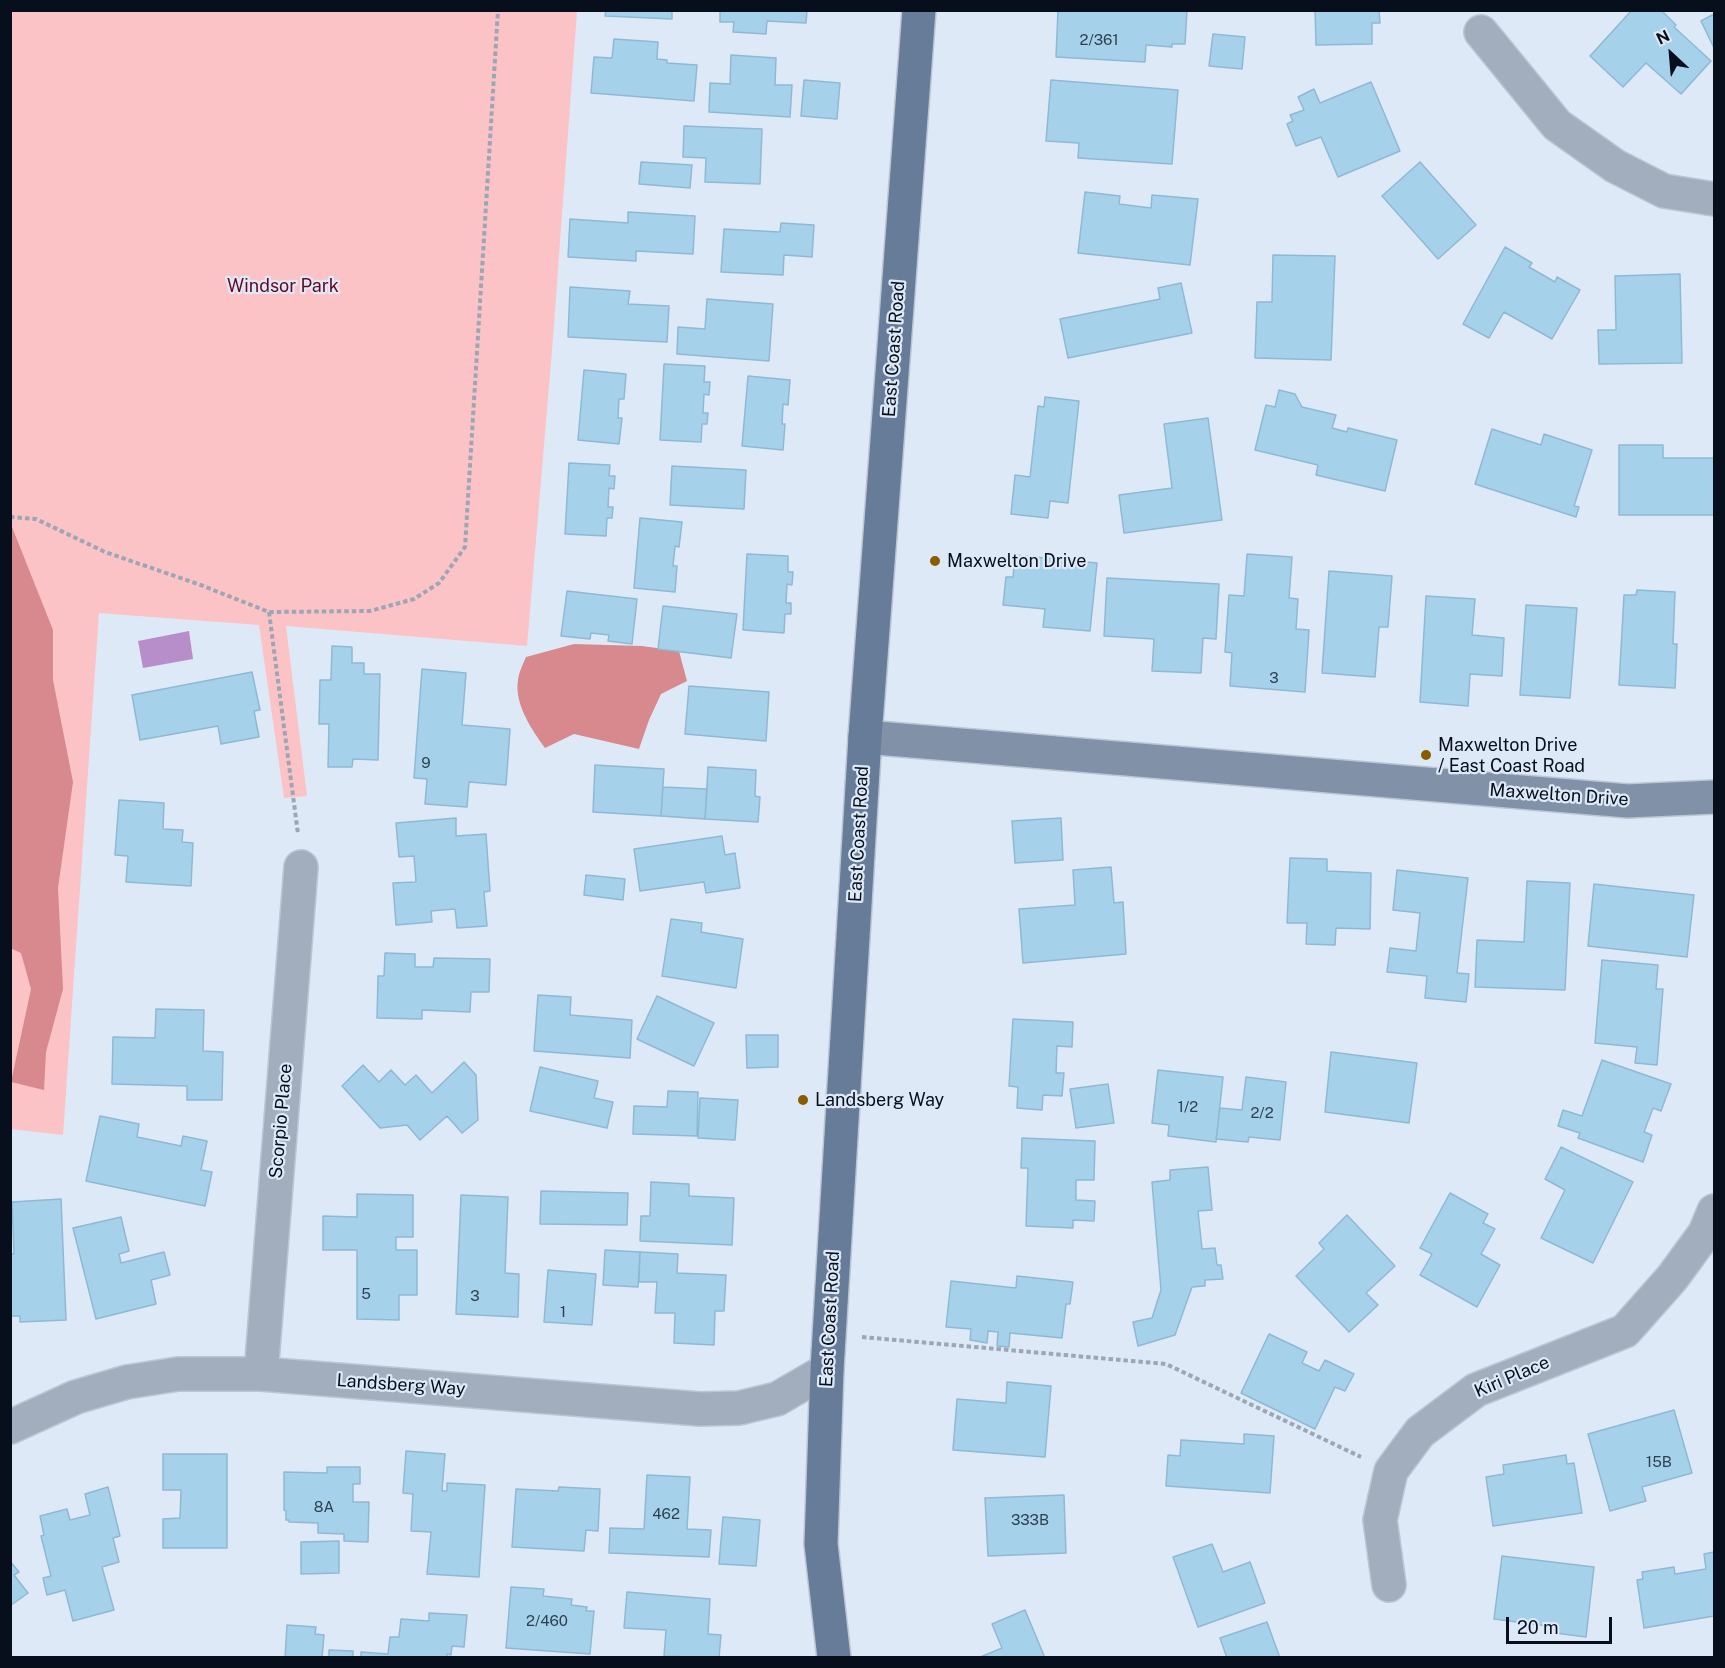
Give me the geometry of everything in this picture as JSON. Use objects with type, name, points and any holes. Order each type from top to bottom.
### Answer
[{"type":"main road","name":"East Coast Road","points":[[834,1658],[821,1544],[827,1370],[865,737],[919,10]]},
{"type":"street","points":[[1481,32],[1557,125],[1615,166],[1664,191],[1714,199]]},
{"type":"street","name":"Maxwelton Drive","points":[[865,737],[1628,801],[1714,797]]},
{"type":"street","name":"Scorpio Place","points":[[261,1374],[302,867]]},
{"type":"street","name":"Kiri Place","points":[[1389,1586],[1380,1520],[1391,1471],[1420,1432],[1476,1390],[1625,1331],[1672,1278],[1711,1227]]},
{"type":"street","name":"Landsberg Way","points":[[10,1427],[76,1397],[127,1382],[178,1374],[261,1374],[700,1409],[739,1408],[777,1399],[827,1370]]},
{"type":"path","points":[[10,517],[36,519],[105,552],[198,584],[269,612],[370,611],[414,599],[439,583],[465,547],[498,10]]},
{"type":"path","points":[[269,612],[295,797],[302,867]]},
{"type":"path","points":[[829,1334],[1166,1364],[1391,1471]]},
{"type":"green space","name":"Windsor Park","points":[[10,11],[577,11],[527,646],[286,626],[307,796],[284,798],[259,625],[99,613],[63,1135],[10,1129]]},
{"type":"shaded area","points":[[10,522],[53,630],[53,680],[73,782],[58,888],[63,989],[46,1052],[44,1090],[11,1082],[31,989],[21,953],[10,948]]},
{"type":"shaded area","points":[[189,631],[193,659],[143,668],[138,641]]},
{"type":"shaded area","points":[[574,644],[642,646],[679,651],[687,681],[661,694],[639,749],[574,734],[545,748],[535,733],[521,707],[517,689],[519,674],[526,657]]},
{"type":"building","points":[[606,10],[672,10],[672,19],[605,16]]},
{"type":"building","points":[[720,10],[807,10],[806,23],[767,21],[766,34],[733,32],[734,22],[720,22]]},
{"type":"building","points":[[1058,10],[1187,10],[1185,44],[1172,44],[1172,47],[1146,45],[1145,62],[1056,57]]},
{"type":"building","points":[[1315,10],[1379,10],[1380,23],[1372,23],[1372,44],[1316,45]]},
{"type":"building","points":[[1632,10],[1661,10],[1676,25],[1674,27],[1711,61],[1681,94],[1646,63],[1623,87],[1590,56]]},
{"type":"building","points":[[1714,14],[1714,48],[1701,21]]},
{"type":"building","points":[[1213,34],[1245,37],[1242,69],[1209,66]]},
{"type":"building","points":[[614,39],[658,42],[657,59],[667,60],[667,63],[697,65],[694,101],[591,93],[594,57],[612,58]]},
{"type":"building","points":[[731,55],[776,58],[775,85],[792,85],[790,117],[709,112],[710,83],[730,84]]},
{"type":"building","points":[[804,80],[840,83],[837,119],[801,116]]},
{"type":"building","points":[[1051,80],[1178,90],[1172,164],[1078,158],[1079,143],[1046,141]]},
{"type":"building","points":[[1371,82],[1400,151],[1338,177],[1321,137],[1296,146],[1287,124],[1293,121],[1290,115],[1304,110],[1298,97],[1314,89],[1320,103]]},
{"type":"building","points":[[684,126],[762,129],[760,184],[705,182],[706,158],[683,157]]},
{"type":"building","points":[[641,162],[692,165],[690,188],[639,184]]},
{"type":"building","points":[[1420,162],[1476,225],[1438,259],[1382,196]]},
{"type":"building","points":[[1085,192],[1120,196],[1119,204],[1151,208],[1152,195],[1198,199],[1190,265],[1078,253]]},
{"type":"building","points":[[628,212],[695,216],[693,254],[636,251],[636,261],[568,257],[570,219],[628,223]]},
{"type":"building","points":[[781,223],[814,225],[812,257],[784,255],[783,275],[721,272],[724,229],[780,232]]},
{"type":"building","points":[[1505,247],[1532,263],[1529,267],[1555,282],[1557,277],[1580,290],[1552,339],[1504,312],[1489,338],[1463,324]]},
{"type":"building","points":[[1273,255],[1335,256],[1331,360],[1255,358],[1257,302],[1272,302]]},
{"type":"building","points":[[1680,274],[1682,363],[1599,364],[1598,330],[1616,330],[1615,276]]},
{"type":"building","points":[[1181,283],[1192,333],[1068,358],[1060,319],[1160,299],[1158,288]]},
{"type":"building","points":[[570,287],[630,291],[628,304],[669,306],[667,342],[568,337]]},
{"type":"building","points":[[707,299],[773,304],[769,361],[677,354],[678,327],[705,329]]},
{"type":"building","points":[[664,364],[705,366],[704,382],[710,382],[709,395],[704,394],[703,413],[708,413],[707,424],[702,424],[701,442],[660,440]]},
{"type":"building","points":[[584,370],[626,374],[624,399],[619,399],[618,418],[622,418],[619,444],[578,440]]},
{"type":"building","points":[[748,376],[790,380],[788,405],[783,404],[782,424],[785,424],[783,450],[742,446]]},
{"type":"building","points":[[1279,390],[1295,394],[1302,407],[1336,415],[1332,428],[1347,432],[1348,428],[1397,440],[1385,491],[1316,475],[1318,465],[1255,450],[1266,405],[1275,407]]},
{"type":"building","points":[[1045,397],[1079,401],[1068,503],[1050,501],[1048,518],[1011,514],[1015,475],[1030,477],[1038,406],[1044,407]]},
{"type":"building","points":[[1208,418],[1222,520],[1124,533],[1119,495],[1172,488],[1164,424]]},
{"type":"building","points":[[1492,429],[1541,445],[1544,434],[1592,450],[1574,506],[1579,507],[1576,517],[1475,484]]},
{"type":"building","points":[[1619,445],[1663,445],[1663,458],[1714,458],[1714,515],[1619,515]]},
{"type":"building","points":[[569,463],[610,465],[609,476],[615,476],[614,489],[609,488],[608,507],[613,507],[612,518],[607,518],[606,536],[565,534]]},
{"type":"building","points":[[672,466],[746,470],[744,509],[670,505]]},
{"type":"building","points":[[640,518],[682,522],[679,547],[675,546],[673,566],[677,566],[675,592],[634,588]]},
{"type":"building","points":[[747,554],[788,556],[788,572],[793,572],[792,585],[787,584],[786,603],[791,603],[791,614],[785,614],[784,633],[743,630]]},
{"type":"building","points":[[1247,554],[1292,557],[1289,598],[1298,599],[1296,629],[1309,630],[1305,692],[1230,686],[1232,653],[1225,652],[1229,595],[1244,596]]},
{"type":"building","points":[[1015,555],[1097,563],[1090,631],[1043,627],[1045,609],[1003,605],[1006,577],[1013,577]]},
{"type":"building","points":[[1329,571],[1392,576],[1388,627],[1379,627],[1375,677],[1322,673]]},
{"type":"building","points":[[1107,578],[1219,584],[1216,639],[1203,638],[1201,673],[1152,671],[1154,639],[1104,636]]},
{"type":"building","points":[[1637,590],[1675,592],[1673,644],[1677,644],[1675,688],[1619,685],[1624,595],[1636,595]]},
{"type":"building","points":[[567,591],[637,599],[632,644],[608,641],[609,635],[591,633],[590,639],[561,636]]},
{"type":"building","points":[[1426,596],[1475,599],[1472,635],[1504,638],[1502,676],[1470,674],[1468,706],[1420,702]]},
{"type":"building","points":[[1526,605],[1577,608],[1570,698],[1520,695]]},
{"type":"building","points":[[663,606],[737,614],[731,658],[658,649]]},
{"type":"building","points":[[332,646],[352,647],[352,663],[364,663],[364,674],[380,674],[378,760],[353,759],[352,767],[328,767],[329,724],[319,724],[320,680],[331,680]]},
{"type":"building","points":[[422,669],[466,673],[462,725],[510,729],[506,785],[469,782],[467,807],[425,804],[427,779],[414,778]]},
{"type":"building","points":[[252,672],[260,710],[254,711],[259,737],[221,744],[218,726],[140,740],[132,695]]},
{"type":"building","points":[[689,686],[769,692],[766,741],[685,734]]},
{"type":"building","points":[[595,765],[664,769],[661,816],[593,812]]},
{"type":"building","points":[[708,767],[756,770],[755,796],[760,797],[758,822],[705,819]]},
{"type":"building","points":[[663,787],[707,789],[705,819],[661,816]]},
{"type":"building","points":[[119,800],[164,803],[163,829],[183,830],[182,842],[193,843],[191,886],[126,882],[128,856],[115,855]]},
{"type":"building","points":[[456,818],[456,836],[486,834],[490,891],[484,892],[487,926],[457,928],[455,909],[431,911],[432,922],[396,925],[393,883],[416,882],[414,856],[399,857],[396,823]]},
{"type":"building","points":[[1061,818],[1063,860],[1015,863],[1012,821]]},
{"type":"building","points":[[722,836],[725,855],[735,853],[740,888],[706,893],[704,882],[640,891],[634,849]]},
{"type":"building","points":[[1290,858],[1327,859],[1327,871],[1371,873],[1370,929],[1336,928],[1335,945],[1306,944],[1307,923],[1287,923]]},
{"type":"building","points":[[1111,867],[1114,903],[1123,902],[1126,954],[1023,963],[1019,909],[1075,905],[1073,870]]},
{"type":"building","points":[[1397,870],[1468,878],[1457,973],[1469,974],[1466,1002],[1425,998],[1427,976],[1387,972],[1390,948],[1416,951],[1420,913],[1393,910]]},
{"type":"building","points":[[586,875],[625,879],[623,900],[584,895]]},
{"type":"building","points":[[1527,881],[1570,883],[1565,990],[1475,987],[1477,940],[1524,942]]},
{"type":"building","points":[[1594,884],[1694,895],[1687,957],[1588,946]]},
{"type":"building","points":[[671,919],[702,923],[701,932],[743,939],[736,988],[662,976]]},
{"type":"building","points":[[385,953],[415,954],[415,967],[433,967],[434,958],[490,959],[489,992],[471,992],[470,1012],[422,1010],[422,1019],[377,1018],[378,976],[384,976]]},
{"type":"building","points":[[1602,960],[1658,965],[1656,989],[1663,989],[1657,1065],[1635,1063],[1637,1047],[1595,1043]]},
{"type":"building","points":[[538,995],[571,997],[570,1015],[632,1020],[630,1058],[534,1051]]},
{"type":"building","points":[[657,996],[714,1023],[694,1066],[637,1039]]},
{"type":"building","points":[[156,1009],[204,1010],[203,1051],[223,1052],[222,1100],[187,1100],[187,1086],[112,1084],[113,1037],[155,1038]]},
{"type":"building","points":[[1013,1019],[1073,1022],[1072,1047],[1057,1046],[1056,1073],[1064,1073],[1062,1096],[1043,1095],[1042,1110],[1017,1108],[1018,1087],[1009,1086]]},
{"type":"building","points":[[746,1035],[778,1035],[778,1067],[747,1068]]},
{"type":"building","points":[[1331,1052],[1417,1063],[1409,1123],[1325,1112]]},
{"type":"building","points":[[1602,1060],[1671,1084],[1661,1111],[1653,1108],[1644,1132],[1652,1135],[1643,1162],[1578,1138],[1580,1133],[1558,1126],[1563,1110],[1582,1116]]},
{"type":"building","points":[[464,1062],[476,1075],[478,1120],[462,1133],[447,1116],[420,1140],[407,1125],[380,1128],[342,1086],[363,1065],[379,1082],[391,1070],[405,1085],[416,1075],[432,1093]]},
{"type":"building","points":[[540,1067],[598,1081],[594,1098],[613,1102],[607,1128],[530,1111]]},
{"type":"building","points":[[1158,1070],[1223,1077],[1216,1142],[1168,1136],[1169,1125],[1152,1123]]},
{"type":"building","points":[[1246,1077],[1286,1082],[1280,1140],[1249,1137],[1248,1142],[1216,1139],[1220,1108],[1242,1110]]},
{"type":"building","points":[[1108,1084],[1114,1123],[1076,1128],[1070,1089]]},
{"type":"building","points":[[668,1091],[698,1092],[697,1136],[633,1134],[634,1106],[667,1107]]},
{"type":"building","points":[[700,1098],[738,1100],[735,1140],[698,1138]]},
{"type":"building","points":[[100,1116],[139,1124],[137,1137],[181,1146],[183,1136],[207,1141],[201,1170],[212,1172],[205,1206],[86,1181]]},
{"type":"building","points":[[1022,1138],[1095,1141],[1094,1180],[1076,1180],[1076,1200],[1095,1201],[1094,1221],[1073,1220],[1073,1228],[1026,1226],[1028,1168],[1021,1168]]},
{"type":"building","points":[[1561,1147],[1633,1182],[1593,1263],[1541,1238],[1565,1190],[1545,1179]]},
{"type":"building","points":[[1208,1167],[1212,1210],[1198,1211],[1202,1249],[1215,1248],[1217,1265],[1221,1265],[1223,1279],[1205,1280],[1205,1286],[1192,1287],[1175,1335],[1138,1346],[1133,1322],[1152,1318],[1161,1290],[1152,1182],[1170,1180],[1170,1170]]},
{"type":"building","points":[[651,1182],[689,1184],[689,1196],[734,1198],[732,1245],[640,1241],[641,1216],[650,1216]]},
{"type":"building","points":[[541,1191],[628,1193],[627,1225],[540,1224]]},
{"type":"building","points":[[1450,1193],[1488,1214],[1483,1223],[1495,1229],[1481,1254],[1500,1265],[1477,1307],[1420,1275],[1432,1254],[1420,1248]]},
{"type":"building","points":[[357,1194],[413,1195],[413,1237],[396,1237],[396,1250],[417,1250],[417,1295],[399,1295],[399,1320],[357,1319],[357,1250],[323,1250],[323,1216],[357,1217]]},
{"type":"building","points":[[461,1195],[508,1197],[505,1273],[519,1274],[518,1317],[456,1314]]},
{"type":"building","points":[[61,1199],[66,1320],[20,1322],[20,1316],[10,1316],[10,1254],[14,1254],[12,1202]]},
{"type":"building","points":[[1347,1215],[1395,1266],[1366,1293],[1378,1305],[1349,1332],[1296,1276],[1324,1249],[1319,1243]]},
{"type":"building","points":[[121,1217],[129,1251],[119,1254],[121,1263],[164,1252],[170,1275],[151,1280],[156,1304],[96,1319],[73,1228]]},
{"type":"building","points":[[605,1250],[640,1252],[638,1287],[603,1285]]},
{"type":"building","points":[[640,1252],[678,1254],[677,1273],[726,1275],[724,1311],[715,1311],[714,1345],[674,1343],[675,1313],[655,1313],[657,1282],[639,1282]]},
{"type":"building","points":[[548,1270],[596,1274],[592,1325],[544,1322]]},
{"type":"building","points":[[1017,1276],[1073,1282],[1070,1304],[1066,1304],[1062,1338],[1010,1333],[1009,1347],[997,1346],[998,1332],[988,1331],[987,1343],[970,1340],[971,1329],[946,1327],[951,1281],[1016,1288]]},
{"type":"building","points":[[1269,1334],[1307,1352],[1302,1363],[1319,1371],[1325,1360],[1354,1374],[1345,1391],[1335,1387],[1315,1429],[1241,1393]]},
{"type":"building","points":[[1007,1382],[1051,1386],[1045,1457],[953,1450],[957,1399],[1006,1403]]},
{"type":"building","points":[[1674,1410],[1692,1473],[1642,1487],[1646,1501],[1610,1511],[1588,1434]]},
{"type":"building","points":[[1244,1434],[1274,1436],[1270,1493],[1166,1486],[1168,1455],[1180,1456],[1181,1440],[1244,1444]]},
{"type":"building","points":[[406,1451],[445,1454],[442,1491],[447,1491],[447,1483],[485,1485],[479,1577],[427,1574],[431,1532],[411,1531],[413,1494],[403,1493]]},
{"type":"building","points":[[163,1454],[227,1454],[227,1548],[163,1548],[163,1519],[180,1518],[181,1490],[163,1490]]},
{"type":"building","points":[[1566,1455],[1567,1464],[1574,1463],[1582,1513],[1493,1526],[1486,1477],[1504,1474],[1503,1465]]},
{"type":"building","points":[[327,1467],[360,1467],[360,1484],[353,1484],[353,1502],[369,1502],[368,1542],[344,1541],[344,1534],[318,1533],[318,1523],[286,1520],[284,1472],[327,1473]]},
{"type":"building","points":[[647,1475],[690,1477],[687,1529],[711,1530],[709,1557],[609,1553],[610,1528],[644,1529]]},
{"type":"building","points":[[108,1487],[120,1536],[113,1538],[119,1562],[102,1567],[114,1610],[73,1621],[65,1590],[47,1595],[43,1578],[51,1576],[41,1536],[44,1535],[40,1516],[67,1509],[70,1520],[90,1515],[85,1494]]},
{"type":"building","points":[[559,1487],[600,1489],[598,1531],[586,1530],[584,1551],[512,1547],[516,1489],[558,1491]]},
{"type":"building","points":[[1064,1495],[1066,1553],[988,1556],[985,1498]]},
{"type":"building","points":[[723,1517],[760,1520],[756,1566],[719,1564]]},
{"type":"building","points":[[339,1541],[339,1573],[301,1574],[301,1542]]},
{"type":"building","points":[[1212,1544],[1223,1572],[1250,1562],[1265,1603],[1198,1627],[1173,1557]]},
{"type":"building","points":[[1714,1552],[1714,1616],[1644,1628],[1637,1580],[1643,1579],[1642,1572],[1674,1567],[1675,1574],[1706,1569],[1704,1554]]},
{"type":"building","points":[[1502,1556],[1594,1567],[1586,1637],[1555,1633],[1555,1627],[1494,1619]]},
{"type":"building","points":[[10,1561],[19,1572],[14,1575],[28,1593],[10,1606]]},
{"type":"building","points":[[511,1587],[544,1589],[543,1596],[572,1599],[571,1605],[587,1607],[586,1611],[594,1611],[590,1654],[506,1648]]},
{"type":"building","points":[[627,1592],[710,1599],[708,1634],[721,1635],[719,1658],[664,1656],[666,1630],[624,1628]]},
{"type":"building","points":[[1025,1610],[1045,1658],[978,1658],[1002,1648],[992,1624]]},
{"type":"building","points":[[429,1613],[467,1615],[464,1647],[452,1646],[451,1655],[447,1654],[447,1658],[361,1658],[361,1652],[388,1654],[390,1637],[399,1637],[401,1619],[429,1621]]},
{"type":"building","points":[[1267,1622],[1280,1658],[1227,1658],[1220,1638]]},
{"type":"building","points":[[287,1625],[316,1627],[315,1634],[324,1635],[322,1658],[285,1658]]},
{"type":"building","points":[[329,1650],[353,1651],[353,1658],[329,1658]]},
{"type":"place","name":"Maxwelton Drive","points":[[935,561]]},
{"type":"place","name":"Maxwelton Drive / East Coast Road","points":[[1426,755]]},
{"type":"place","name":"Landsberg Way","points":[[803,1100]]}]
